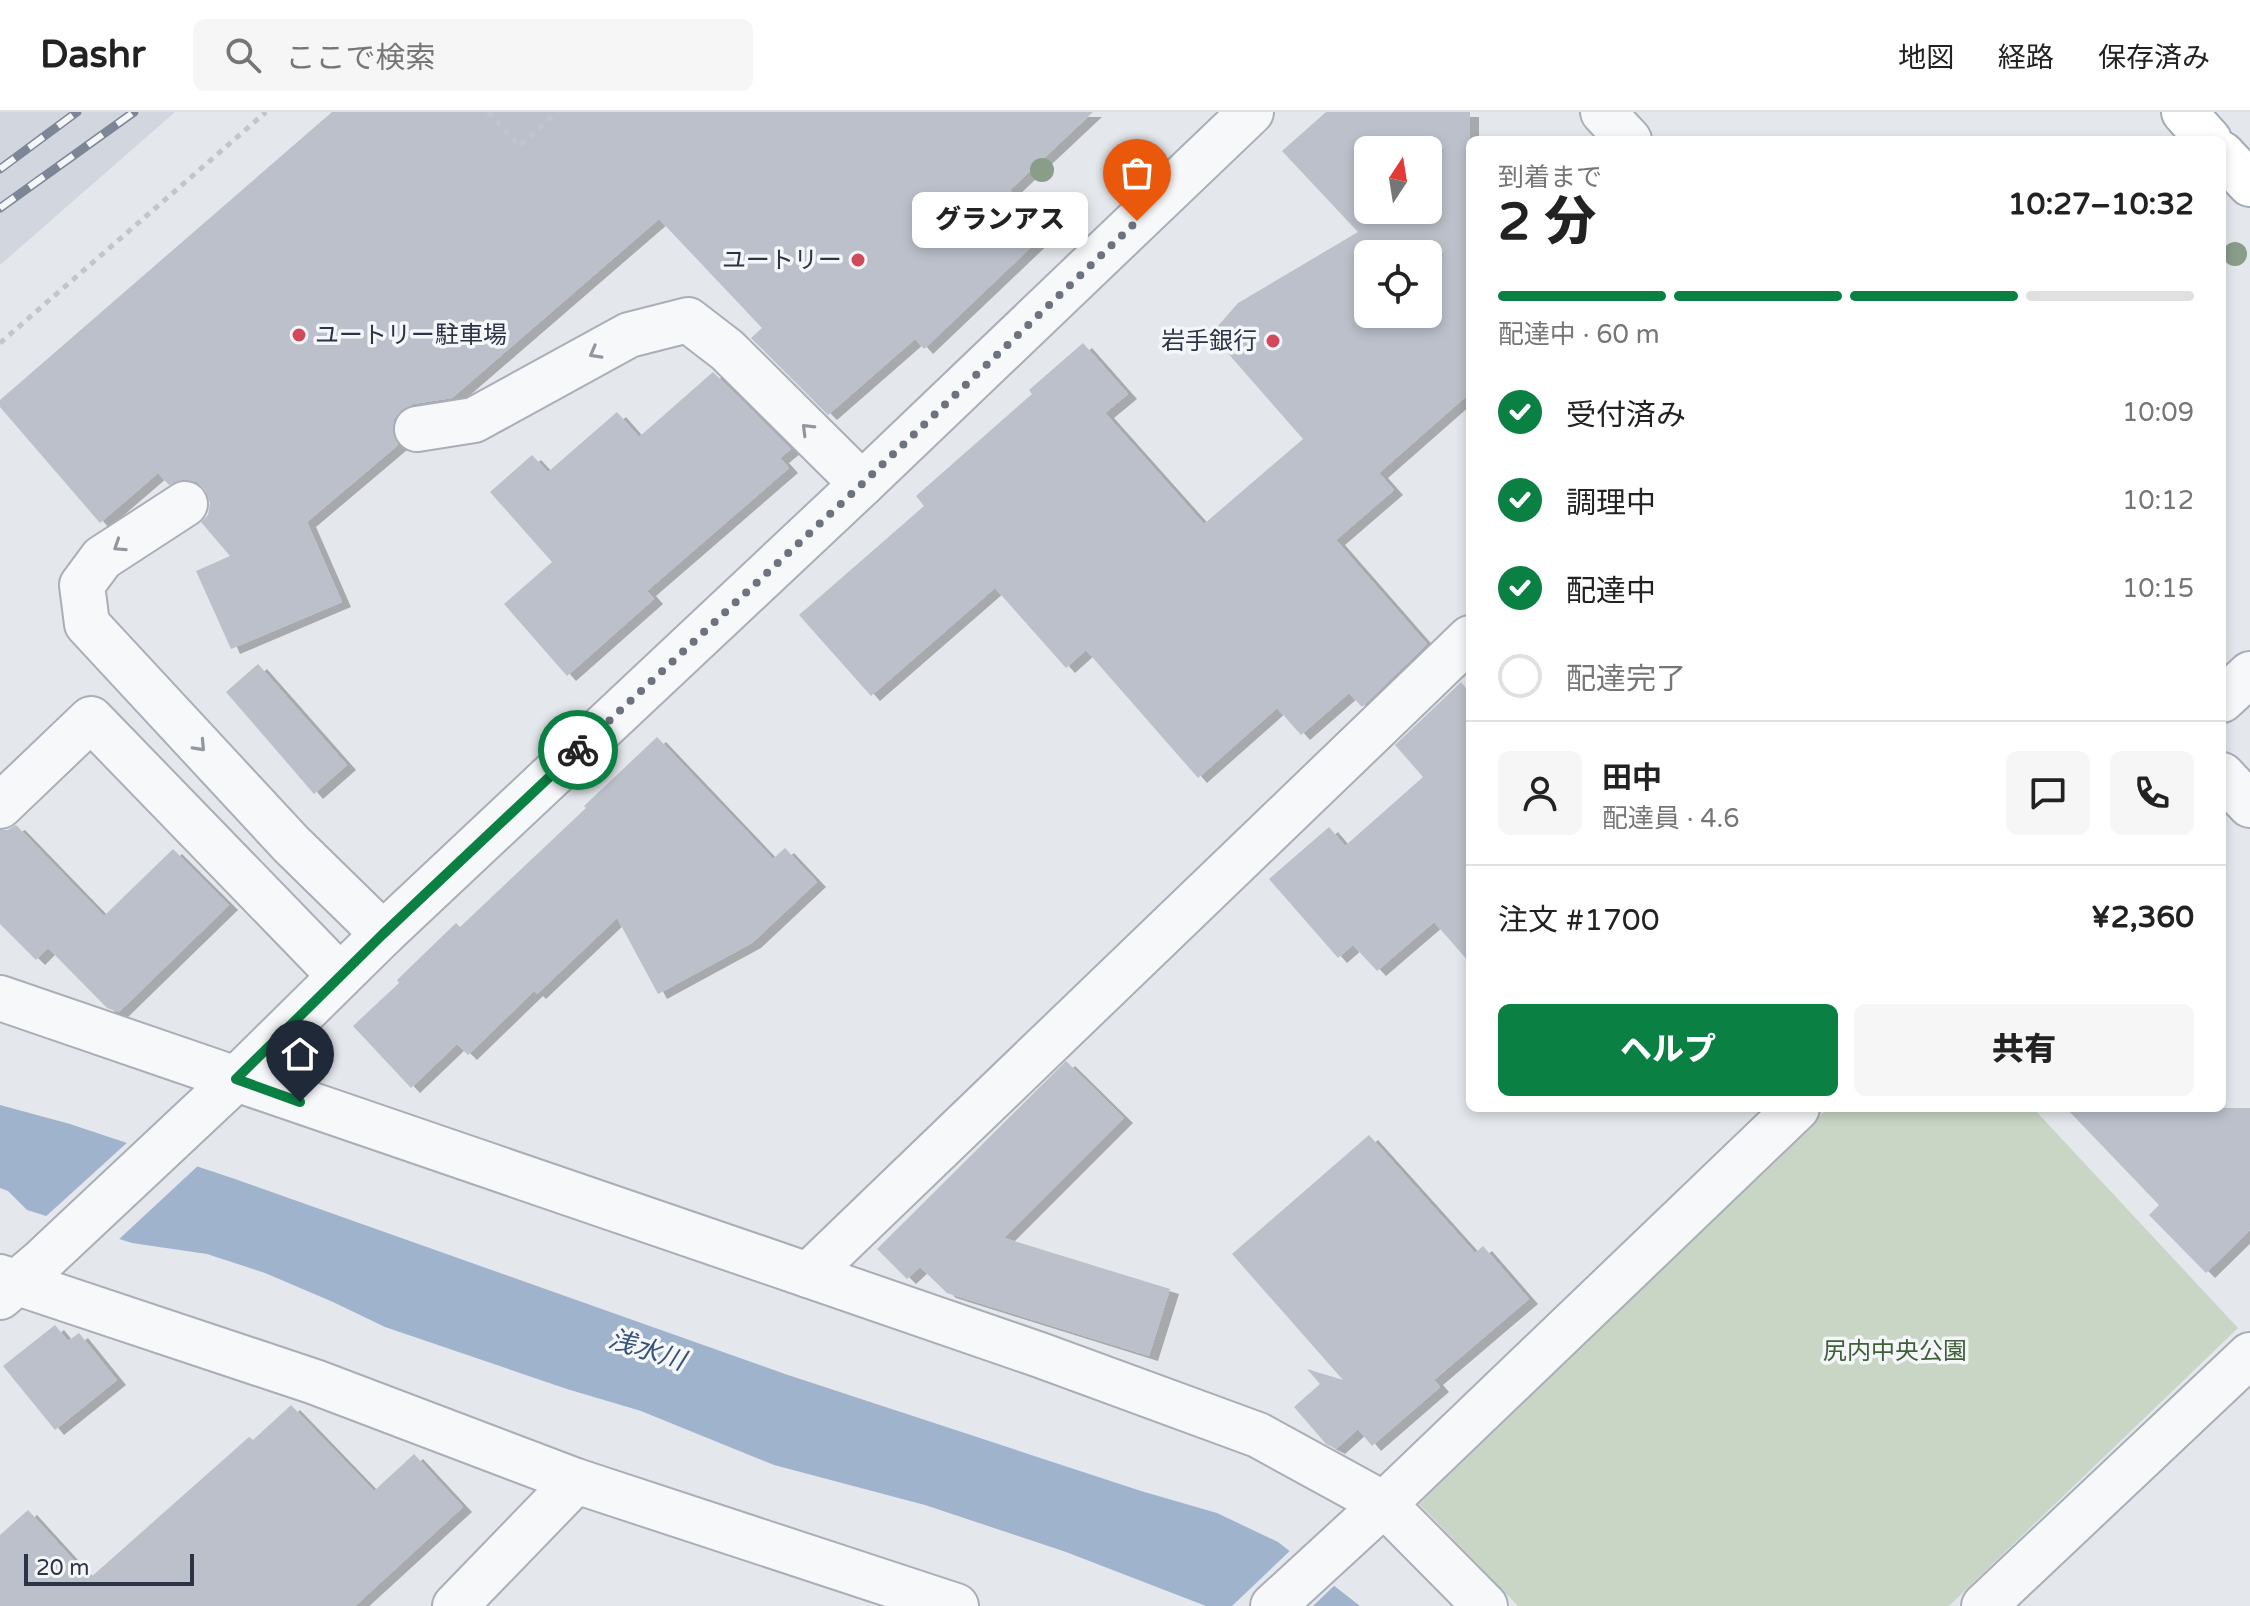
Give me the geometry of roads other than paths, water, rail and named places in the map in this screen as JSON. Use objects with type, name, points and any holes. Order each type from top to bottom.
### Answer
[{"type":"main road","points":[[2184,112],[2205,136]]},
{"type":"main road","points":[[2226,158],[2250,184]]},
{"type":"street","points":[[956,1606],[576,1481],[315,1382],[14,1279],[225,1089],[383,934],[862,484],[1251,112]]},
{"type":"street","points":[[1603,112],[1625,136]]},
{"type":"street","points":[[417,429],[474,420],[629,335],[688,320],[727,350],[862,484]]},
{"type":"street","points":[[185,504],[102,558],[82,585],[87,624],[291,844],[383,934]]},
{"type":"street","points":[[808,1275],[1466,642]]},
{"type":"street","points":[[2226,696],[2250,674]]},
{"type":"street","points":[[0,806],[91,719],[340,976]]},
{"type":"street","points":[[2226,779],[2250,805]]},
{"type":"street","points":[[0,998],[225,1089],[808,1275],[1258,1435],[1384,1504],[1485,1606]]},
{"type":"street","points":[[1273,1606],[1384,1504],[1793,1112]]},
{"type":"street","points":[[1984,1606],[2250,1355]]},
{"type":"street","points":[[455,1606],[576,1481]]},
{"type":"water","name":"浅水川","points":[[0,1105],[70,1124],[235,1179],[785,1374],[1217,1513],[1278,1542],[1360,1606],[1206,1606],[1066,1552],[925,1505],[774,1465],[641,1411],[385,1327],[265,1273],[207,1254],[132,1243],[27,1210],[8,1191],[0,1188]]},
{"type":"railway","points":[[0,169],[77,112]]},
{"type":"railway","points":[[0,208],[134,112]]},
{"type":"place","name":"グランアス","points":[[1137,221]]},
{"type":"place","name":"ユートリー","points":[[858,260]]},
{"type":"place","name":"ユートリー駐車場","points":[[299,335]]},
{"type":"place","name":"岩手銀行","points":[[1273,341]]},
{"type":"park label","name":"尻内中央公園","points":[[1895,1351]]}]
